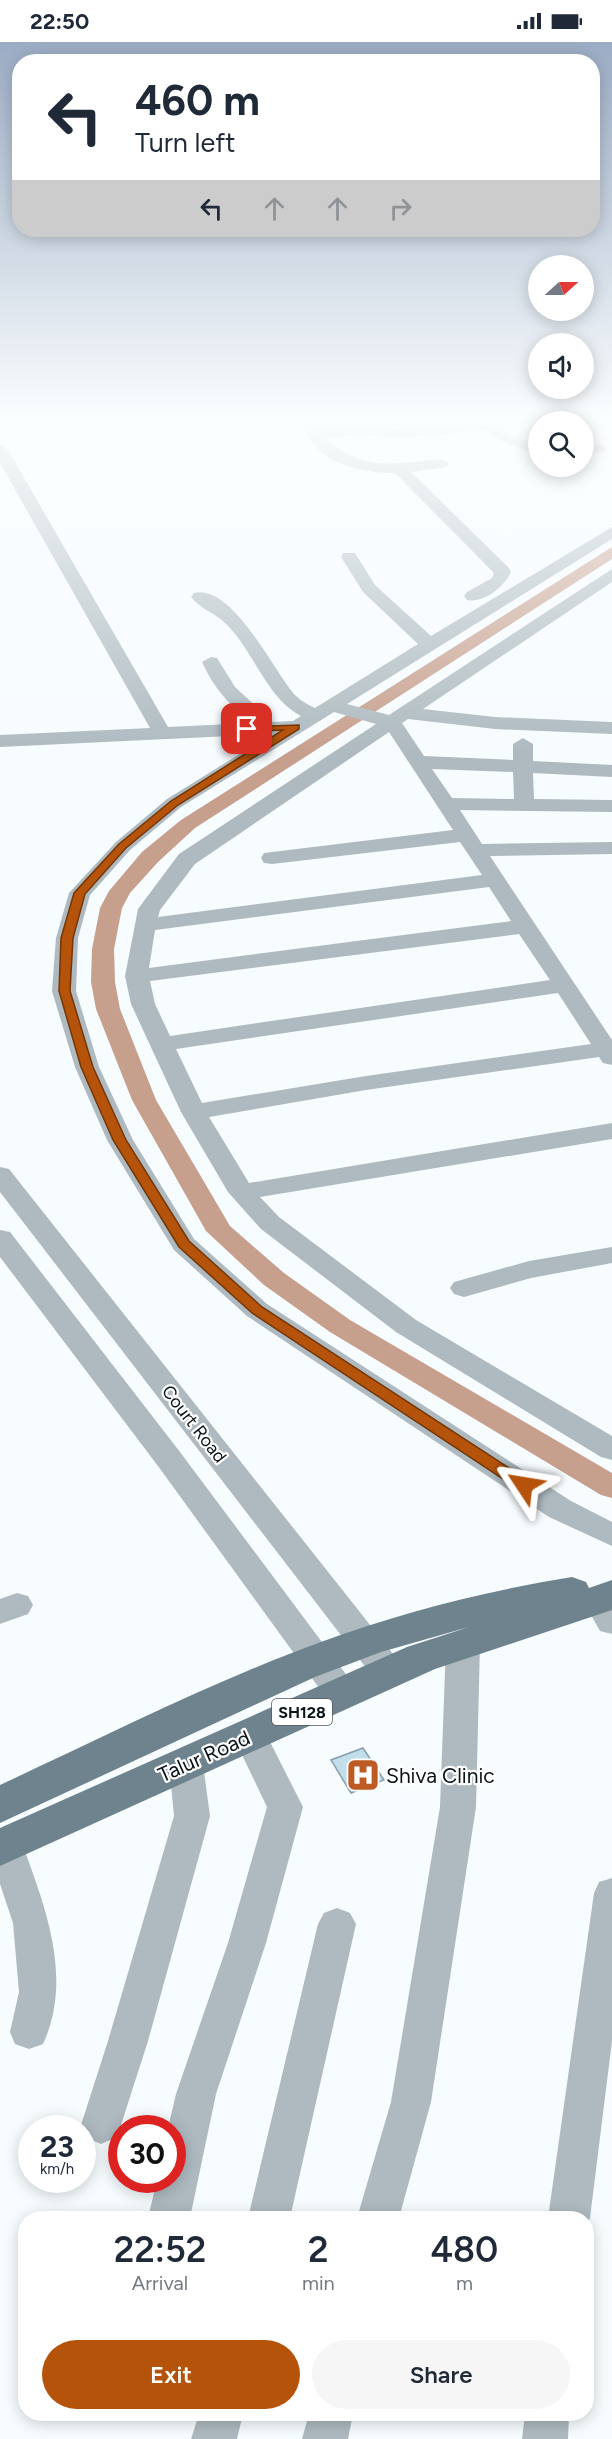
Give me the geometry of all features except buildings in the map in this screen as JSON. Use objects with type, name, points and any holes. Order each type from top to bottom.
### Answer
[{"type":"main road","name":"Talur Road","points":[[2,1847],[342,1694],[377,1658],[508,1602],[609,1601]]},
{"type":"main road","name":"Talur Road","points":[[0,1805],[315,1660],[377,1658],[463,1644],[609,1601]]},
{"type":"street","points":[[46,530],[162,733]]},
{"type":"street","points":[[460,604],[499,581],[503,572],[461,530]]},
{"type":"street","points":[[612,532],[322,715],[174,803],[123,846],[80,893],[67,938],[64,991],[87,1067],[120,1140],[184,1244],[257,1310],[560,1509],[612,1535]]},
{"type":"street","points":[[349,557],[369,588],[430,645]]},
{"type":"street","points":[[612,574],[392,718],[187,859],[149,909],[144,925],[137,976],[143,1004],[194,1112],[242,1192],[270,1223],[406,1326],[612,1450]]},
{"type":"street","points":[[200,597],[231,616],[244,629],[287,697],[322,715]]},
{"type":"street","points":[[211,662],[218,680],[231,697],[268,728]]},
{"type":"street","points":[[0,741],[268,728],[322,715],[612,728]]},
{"type":"street","points":[[194,1112],[366,1083],[609,1054],[392,718]]},
{"type":"street","points":[[523,744],[524,805]]},
{"type":"street","points":[[419,762],[610,770],[612,797]]},
{"type":"street","points":[[447,804],[612,806]]},
{"type":"street","points":[[272,858],[472,842],[612,848]]},
{"type":"street","points":[[144,925],[497,880]]},
{"type":"street","points":[[137,976],[527,926]]},
{"type":"street","points":[[162,1044],[566,985]]},
{"type":"street","points":[[242,1192],[612,1131]]},
{"type":"street","name":"Court Road","points":[[0,1175],[377,1658]]},
{"type":"street","points":[[0,1238],[169,1459],[342,1694]]},
{"type":"street","points":[[464,1288],[529,1270],[612,1255]]},
{"type":"street","points":[[380,2211],[411,2102],[458,1807],[463,1644]]},
{"type":"street","points":[[171,2211],[196,2094],[247,1943],[285,1807],[250,1736]]},
{"type":"street","points":[[101,2125],[128,2041],[192,1816],[186,1764]]},
{"type":"street","points":[[2,1847],[32,1923],[38,1992],[29,2032]]},
{"type":"street","points":[[569,2211],[612,1893]]},
{"type":"street","points":[[271,2211],[337,1924]]},
{"type":"street","points":[[214,2439],[219,2421]]},
{"type":"street","points":[[325,2439],[329,2421]]},
{"type":"street","points":[[545,2439],[546,2421]]},
{"type":"waterway","points":[[612,552],[188,824],[150,857],[120,891],[111,908],[103,949],[103,982],[108,1009],[144,1100],[219,1231],[274,1279],[340,1326],[612,1487]]},
{"type":"place","name":"Shiva Clinic","points":[[363,1775]]},
{"type":"route","points":[[247,729],[296,727],[174,803],[123,846],[80,893],[67,938],[64,991],[87,1067],[120,1140],[184,1244],[257,1310],[524,1485]]}]
